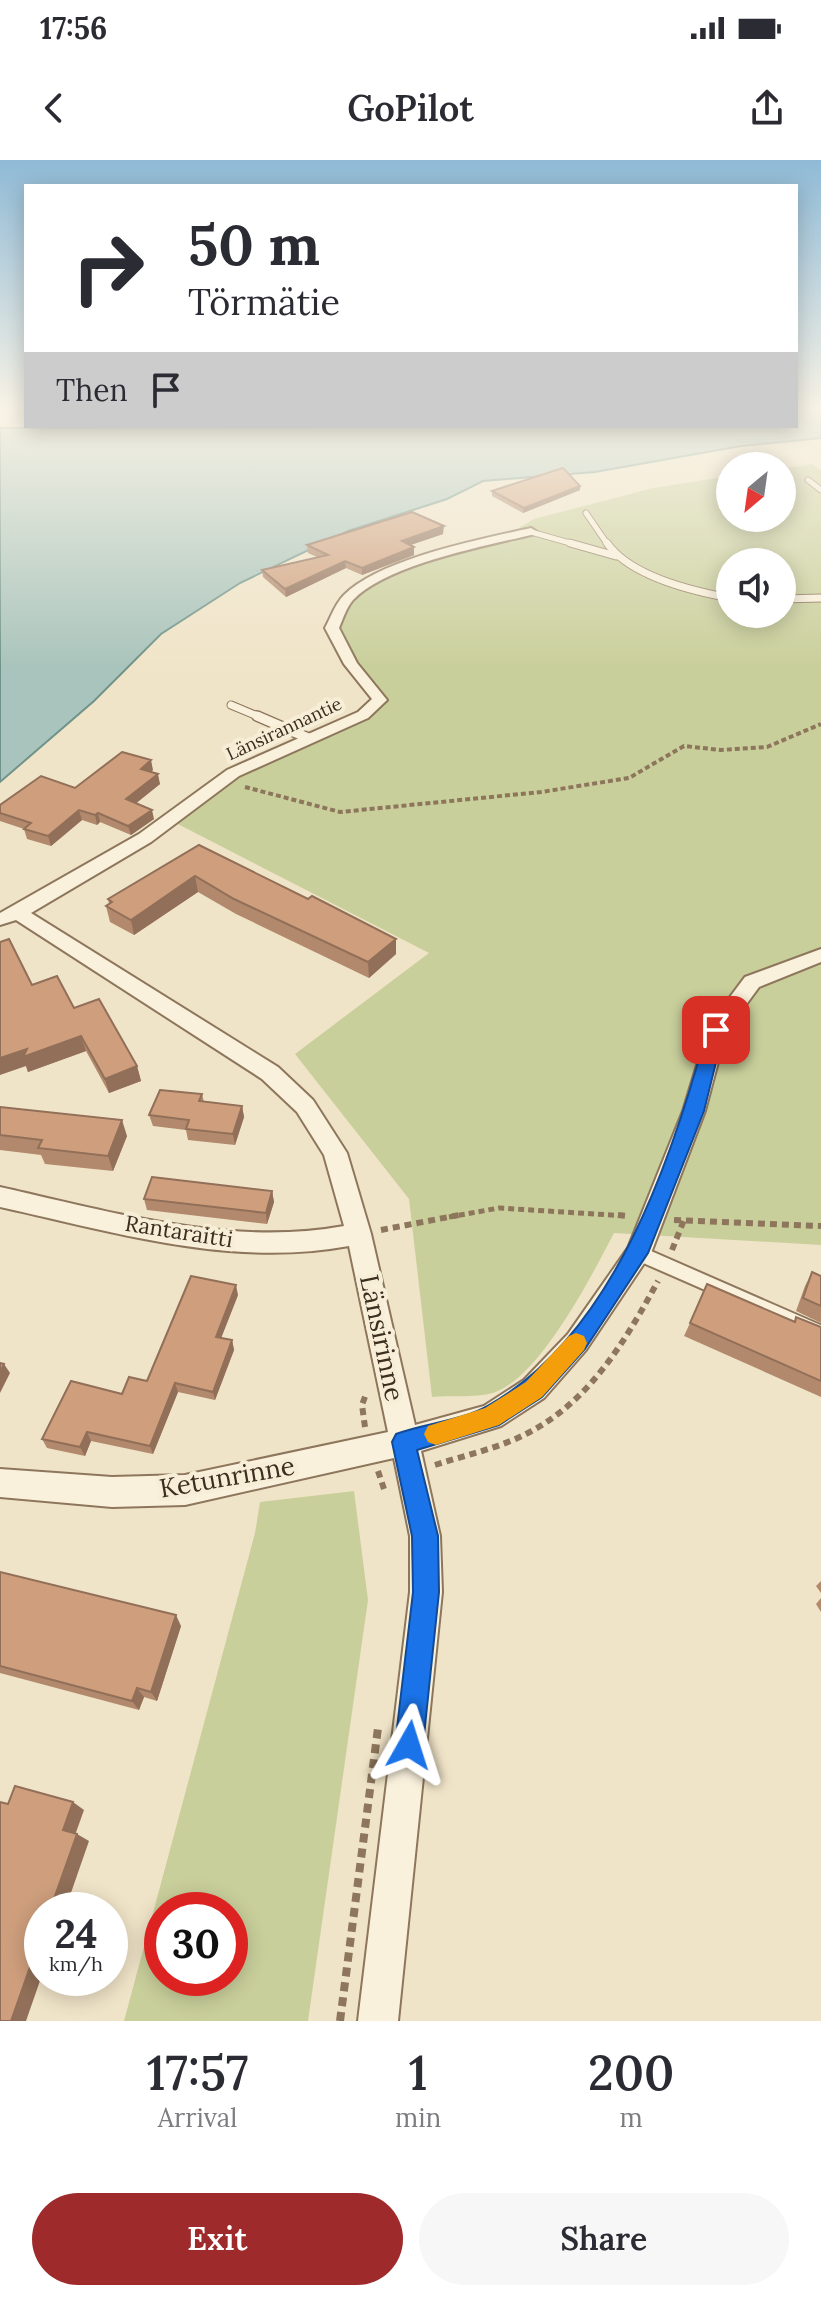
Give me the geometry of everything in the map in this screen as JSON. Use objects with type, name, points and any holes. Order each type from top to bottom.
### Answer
[{"type":"street","name":"Länsirannantie","points":[[9,916],[145,838],[223,781],[308,738],[363,715],[380,700],[351,664],[332,628],[347,598],[387,573],[489,541],[531,532]]},
{"type":"street","name":"Länsirinne","points":[[9,916],[190,1020],[279,1081],[305,1106],[335,1153],[359,1234],[425,1536],[426,1592],[378,2021]]},
{"type":"street","name":"Ketunrinne","points":[[0,1483],[112,1492],[185,1490],[404,1442],[491,1417],[534,1389],[577,1342],[638,1253],[694,1111],[716,1030],[752,982],[821,955]]},
{"type":"street","name":"Rantaraitti","points":[[0,1197],[172,1234],[270,1244],[333,1241],[359,1234]]},
{"type":"lane","points":[[586,513],[616,556]]},
{"type":"lane","points":[[531,532],[616,556],[683,589],[716,595]]},
{"type":"lane","points":[[796,599],[821,598]]},
{"type":"lane","points":[[231,705],[308,738]]},
{"type":"lane","points":[[638,1253],[821,1333]]},
{"type":"path","points":[[223,781],[340,812],[541,792],[629,778],[684,746],[721,750],[767,747],[821,724]]},
{"type":"path","points":[[359,1234],[499,1208],[578,1211],[651,1219],[821,1226]]},
{"type":"path","points":[[367,1391],[362,1405],[371,1449],[388,1500]]},
{"type":"path","points":[[340,2021],[378,1721]]},
{"type":"green space","points":[[627,495],[716,495],[716,532],[796,532],[796,495],[821,495],[821,1245],[614,1233],[563,1323],[529,1368],[511,1384],[493,1393],[432,1397],[409,1199],[295,1054],[429,953],[170,820],[223,781],[363,716],[379,700],[332,628],[347,598],[387,573],[502,538],[534,519]]},
{"type":"green space","points":[[354,1491],[368,1600],[308,2021],[124,2021],[144,1946],[144,1996],[248,1996],[248,1892],[159,1892],[255,1533],[260,1502]]},
{"type":"water","points":[[0,495],[455,495],[348,531],[240,583],[161,634],[94,701],[0,782]]},
{"type":"building","points":[[499,495],[557,495],[524,508]]},
{"type":"building","points":[[412,512],[444,526],[402,541],[414,547],[362,568],[345,561],[285,589],[262,570],[328,555],[307,545]]},
{"type":"building","points":[[122,752],[151,760],[141,769],[158,774],[126,799],[152,810],[128,826],[98,813],[95,815],[79,810],[48,836],[24,829],[31,823],[0,813],[0,805],[41,776],[75,788]]},
{"type":"building","points":[[199,845],[308,899],[312,896],[396,939],[368,962],[234,899],[195,876],[131,920],[106,906],[112,902],[108,899]]},
{"type":"building","points":[[9,939],[32,985],[57,976],[74,1008],[99,999],[137,1066],[105,1079],[81,1036],[23,1057],[27,1049],[0,1058],[0,942]]},
{"type":"building","points":[[160,1090],[202,1094],[199,1101],[242,1106],[233,1134],[186,1129],[189,1120],[149,1115]]},
{"type":"building","points":[[0,1107],[122,1120],[108,1156],[38,1148],[42,1140],[0,1135]]},
{"type":"building","points":[[152,1177],[272,1191],[266,1213],[144,1199]]},
{"type":"building","points":[[812,1272],[821,1276],[821,1306],[803,1298]]},
{"type":"building","points":[[191,1276],[236,1285],[216,1337],[232,1340],[213,1392],[175,1383],[150,1446],[87,1432],[80,1447],[42,1439],[71,1381],[122,1394],[129,1377],[147,1381]]},
{"type":"building","points":[[707,1284],[795,1322],[796,1317],[821,1327],[821,1381],[690,1323]]},
{"type":"building","points":[[0,1572],[176,1615],[151,1692],[137,1688],[132,1701],[0,1666]]},
{"type":"building","points":[[15,1786],[73,1802],[63,1830],[77,1834],[56,1892],[24,1892],[24,1984],[11,2021],[0,2021],[0,1802],[8,1804]]},
{"type":"slow traffic","points":[[436,1434],[491,1417],[513,1403],[534,1389],[576,1343]]},
{"type":"route","points":[[409,1745],[426,1592],[425,1536],[404,1442],[491,1417],[534,1389],[577,1342],[638,1253],[694,1111],[716,1030]]}]
